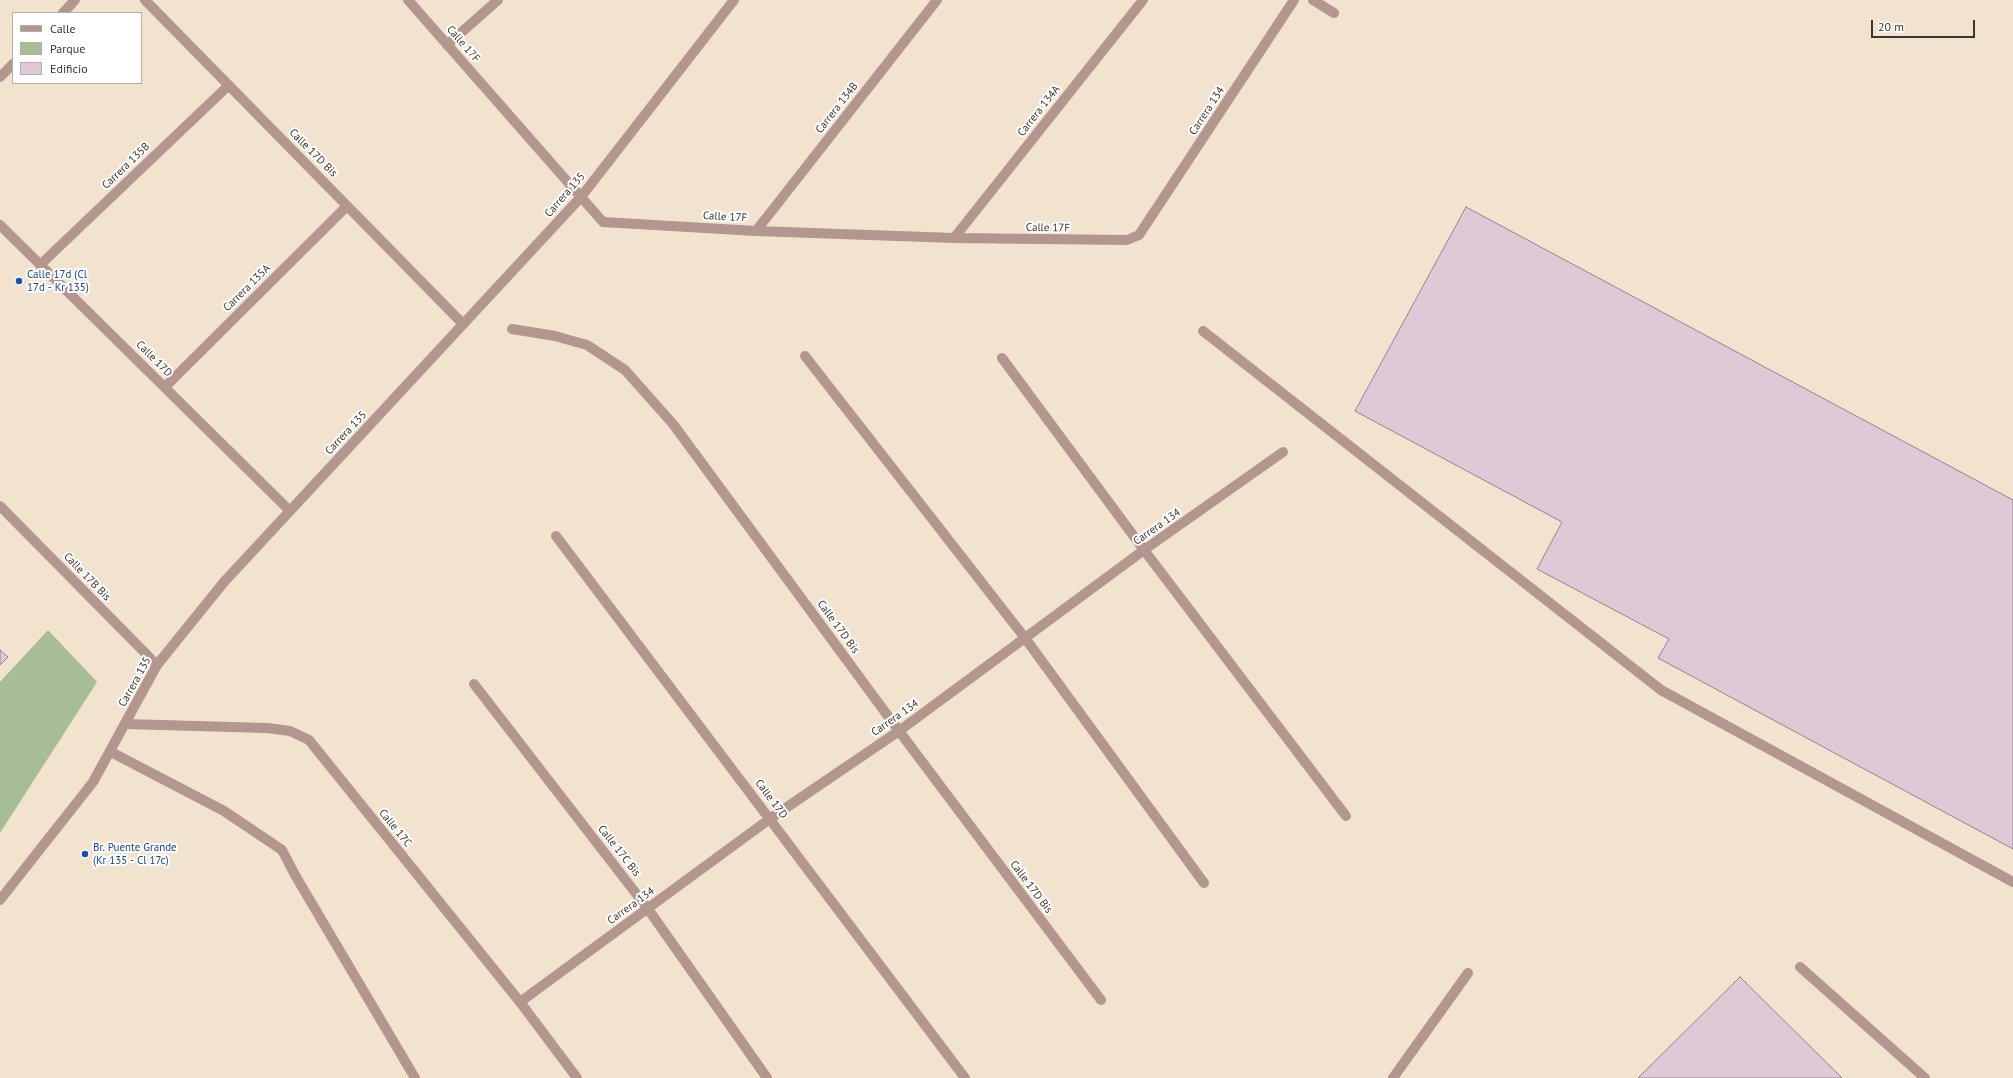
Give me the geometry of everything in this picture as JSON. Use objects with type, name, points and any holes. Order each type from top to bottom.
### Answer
[{"type":"street","points":[[64,12],[75,0]]},
{"type":"street","name":"Calle 17D Bis","points":[[145,0],[463,324]]},
{"type":"street","name":"Calle 17F","points":[[408,0],[603,222],[756,231],[1114,242],[1127,240],[1140,235]]},
{"type":"street","points":[[447,45],[498,0]]},
{"type":"street","name":"Carrera 135","points":[[0,900],[93,782],[111,752],[156,665],[224,582],[581,197],[734,0]]},
{"type":"street","name":"Carrera 134B","points":[[756,231],[937,0]]},
{"type":"street","name":"Carrera 134A","points":[[954,238],[1143,0]]},
{"type":"street","name":"Carrera 134","points":[[1140,235],[1294,0]]},
{"type":"street","points":[[1313,0],[1334,13]]},
{"type":"street","points":[[0,77],[12,65]]},
{"type":"street","name":"Carrera 135B","points":[[40,265],[229,85]]},
{"type":"street","name":"Carrera 135A","points":[[165,387],[347,206]]},
{"type":"street","name":"Calle 17D","points":[[0,225],[290,511]]},
{"type":"street","name":"Calle 17D Bis","points":[[512,329],[555,336],[587,345],[625,370],[673,424],[899,731],[1101,1000]]},
{"type":"street","points":[[1203,332],[1661,690],[2013,882]]},
{"type":"street","points":[[805,356],[1025,638],[1204,883]]},
{"type":"street","points":[[1002,358],[1144,550],[1346,816]]},
{"type":"street","name":"Carrera 134","points":[[520,1002],[771,818],[899,731],[1144,550],[1283,452]]},
{"type":"street","name":"Calle 17B Bis","points":[[0,506],[156,665]]},
{"type":"street","name":"Calle 17D","points":[[556,536],[771,818],[965,1078]]},
{"type":"street","name":"Calle 17C Bis","points":[[474,684],[648,909],[767,1078]]},
{"type":"street","name":"Calle 17C","points":[[125,724],[267,728],[290,731],[309,740],[520,1002],[577,1078]]},
{"type":"street","points":[[111,752],[224,811],[282,850],[299,882],[415,1078]]},
{"type":"street","points":[[1800,967],[1925,1078]]},
{"type":"street","points":[[1393,1078],[1468,973]]},
{"type":"green space","points":[[48,630],[97,682],[0,833],[0,682]]},
{"type":"building","points":[[1466,207],[2013,500],[2013,849],[1658,658],[1669,639],[1537,569],[1562,522],[1355,411]]},
{"type":"building","points":[[0,650],[8,657],[0,665]]},
{"type":"building","points":[[1740,977],[1842,1078],[1638,1078]]},
{"type":"place","name":"Calle 17d (Cl 17d - Kr 135)","points":[[19,281]]},
{"type":"place","name":"Br. Puente Grande (Kr 135 - Cl 17c)","points":[[85,854]]}]
